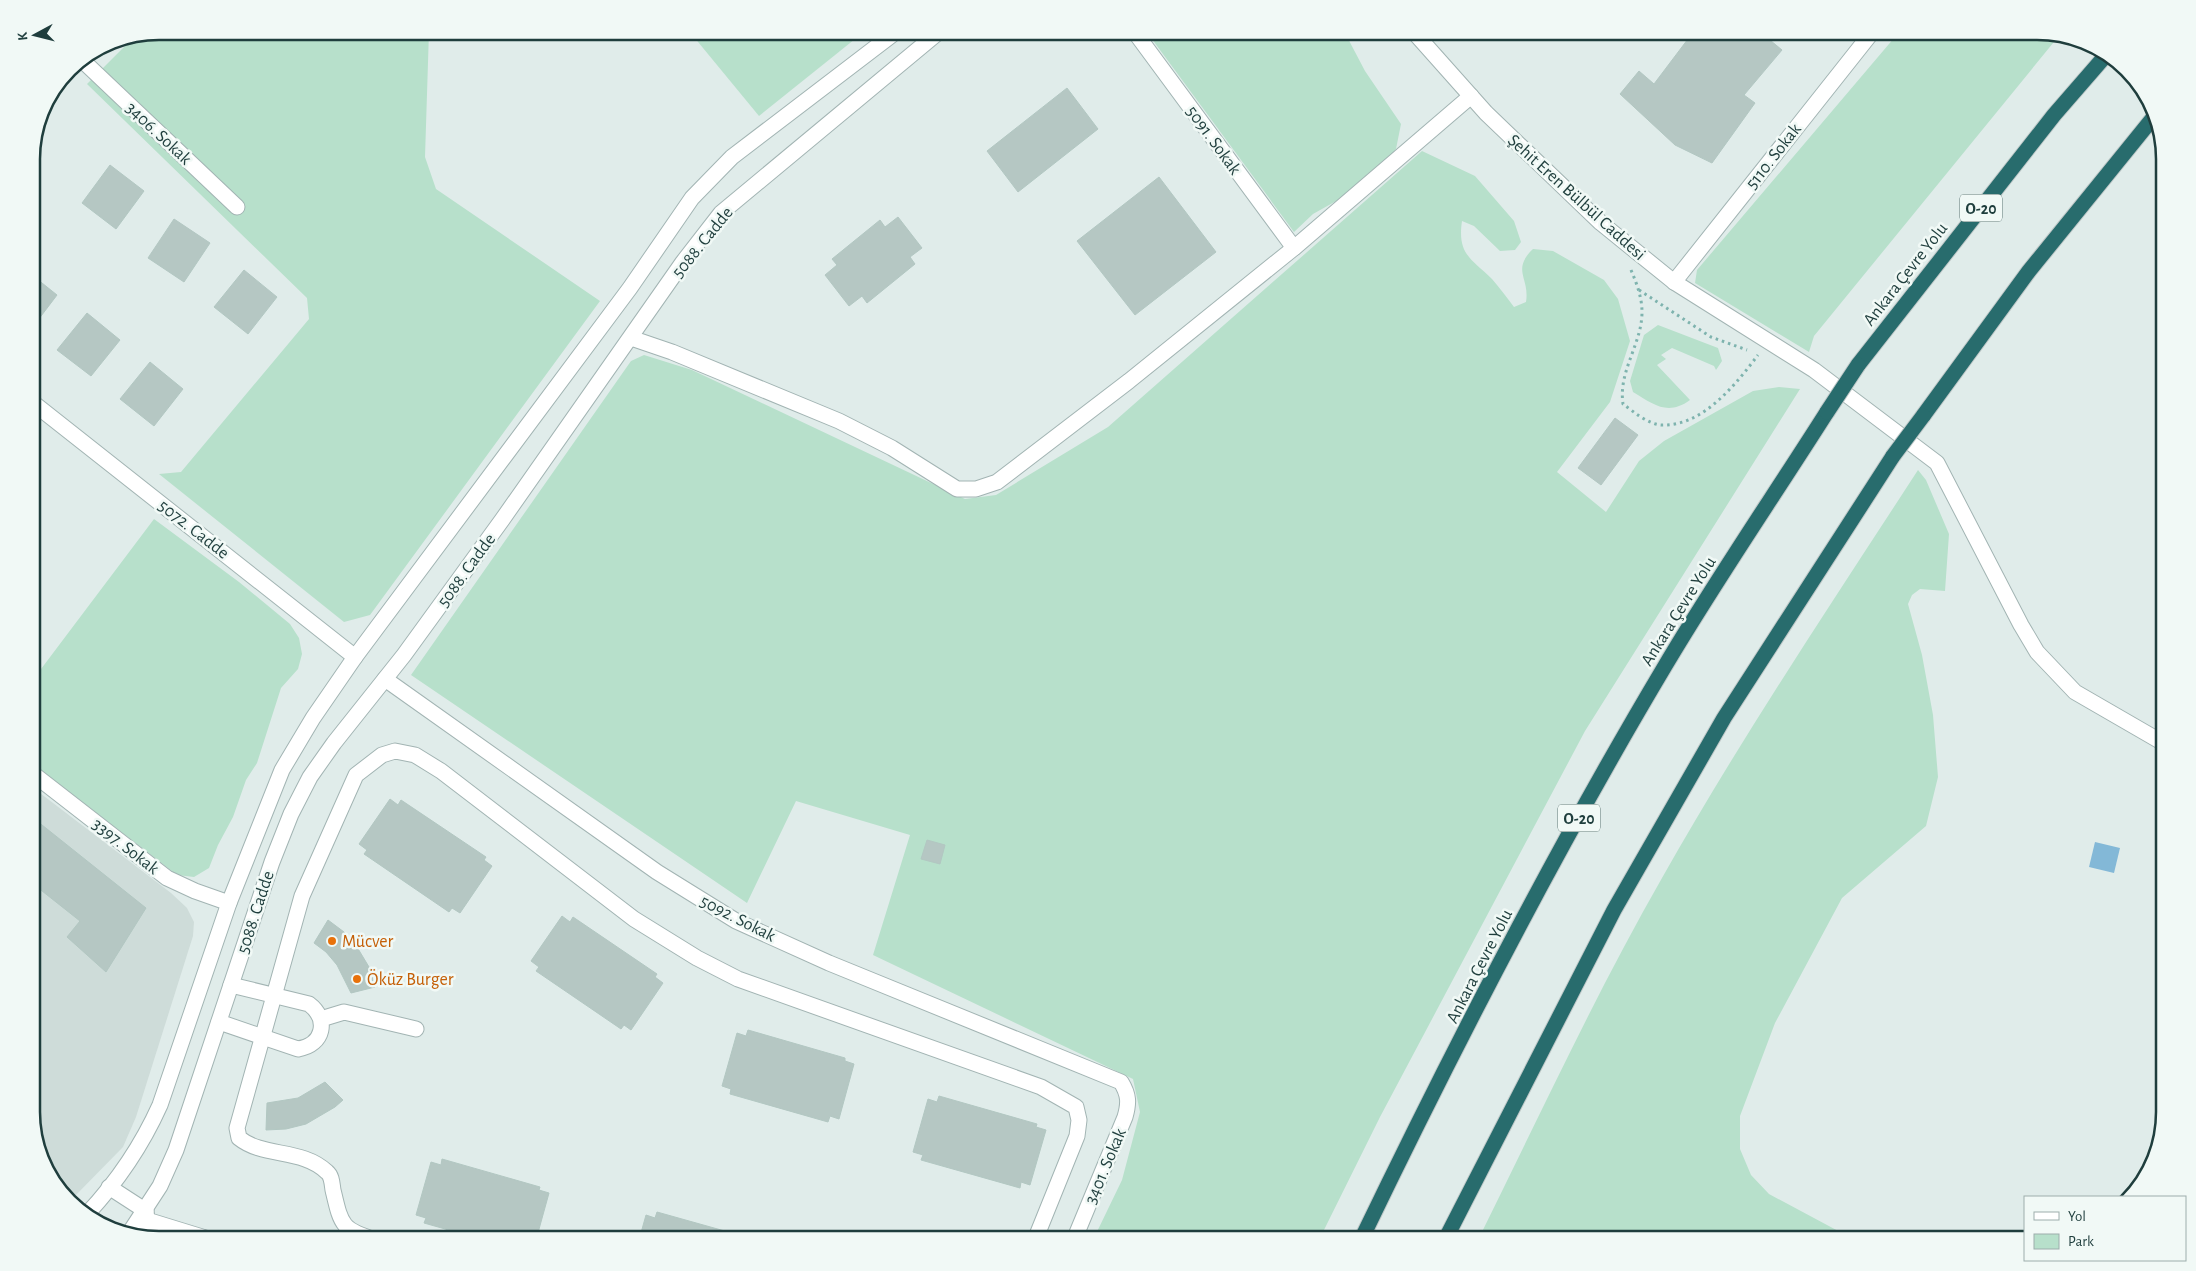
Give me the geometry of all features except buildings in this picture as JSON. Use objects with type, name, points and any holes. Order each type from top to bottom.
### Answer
[{"type":"highway","name":"Ankara Çevre Yolu","points":[[1366,1231],[1484,994],[1584,809],[1665,665],[1858,366],[2054,115],[2102,60]]},
{"type":"highway","points":[[1450,1231],[1614,910],[1724,718],[1893,456],[2029,272],[2150,122]]},
{"type":"street","name":"5088. Cadde","points":[[91,1209],[147,1134],[160,1105],[229,903],[282,770],[313,718],[356,657],[630,288],[692,198],[732,157],[884,40]]},
{"type":"street","name":"5088. Cadde","points":[[134,1228],[146,1215],[176,1150],[272,862],[291,814],[310,777],[496,528],[683,262],[721,213],[929,40]]},
{"type":"street","name":"5091. Sokak","points":[[1141,40],[1294,248]]},
{"type":"street","name":"Şehit Eren Bülbül Caddesi","points":[[1421,40],[1471,96],[1545,172],[1594,217],[1674,282],[1814,370],[1938,463],[2021,625],[2038,652],[2058,676],[2075,692],[2156,739]]},
{"type":"street","name":"5110. Sokak","points":[[1674,282],[1866,40]]},
{"type":"street","name":"3406. Sokak","points":[[87,65],[237,207]]},
{"type":"street","points":[[631,338],[672,352],[839,421],[892,448],[957,489],[976,489],[997,482],[1129,382],[1294,248],[1471,96]]},
{"type":"street","name":"5072. Cadde","points":[[40,408],[356,657]]},
{"type":"street","name":"5092. Sokak","points":[[385,679],[657,872],[736,921],[829,962],[1112,1077],[1121,1082],[1126,1091]]},
{"type":"street","points":[[352,1231],[344,1226],[330,1174],[318,1163],[297,1155],[249,1147],[239,1138],[237,1128],[276,996],[302,896],[356,775],[382,755],[395,751],[415,755],[448,777],[634,919],[697,958],[738,979],[1041,1087],[1076,1107],[1080,1120],[1077,1136],[1039,1231]]},
{"type":"street","name":"3397. Sokak","points":[[40,780],[167,878],[194,892],[229,903]]},
{"type":"street","points":[[219,1022],[298,1049],[306,1048],[319,1037],[321,1019],[318,1012],[309,1004],[231,984]]},
{"type":"street","points":[[321,1019],[344,1012],[416,1029]]},
{"type":"street","name":"3401. Sokak","points":[[1078,1231],[1125,1117],[1129,1103],[1126,1091]]},
{"type":"street","points":[[109,1187],[146,1215],[188,1231]]},
{"type":"street","points":[[146,1215],[147,1230]]},
{"type":"path","points":[[1628,266],[1639,289],[1642,312],[1640,326],[1627,365],[1622,394],[1623,404],[1646,419],[1663,426],[1708,411],[1742,375],[1758,354]]},
{"type":"path","points":[[1639,289],[1711,337],[1758,354],[1785,352]]},
{"type":"shaded area","points":[[40,793],[171,893],[187,908],[194,922],[193,936],[136,1117],[123,1147],[75,1196],[56,1171],[44,1143],[40,1120]]},
{"type":"green space","points":[[159,40],[429,40],[425,157],[436,189],[600,301],[370,615],[344,622],[159,474],[181,472],[309,319],[307,298],[87,84],[126,45],[136,42]]},
{"type":"green space","points":[[696,40],[854,40],[759,116]]},
{"type":"green space","points":[[1153,40],[1349,40],[1365,71],[1401,124],[1396,149],[1381,169],[1354,191],[1313,214],[1294,232]]},
{"type":"green space","points":[[1892,40],[2054,41],[1814,336],[1809,352],[1695,283],[1697,270]]},
{"type":"green space","points":[[1422,151],[1475,176],[1514,221],[1521,242],[1515,250],[1500,251],[1474,226],[1462,221],[1461,232],[1464,249],[1472,261],[1492,279],[1514,307],[1526,302],[1527,294],[1522,269],[1523,263],[1533,249],[1553,251],[1604,280],[1618,299],[1630,341],[1610,402],[1557,472],[1606,512],[1639,461],[1664,441],[1753,391],[1779,387],[1800,389],[1585,731],[1380,1117],[1323,1231],[1097,1231],[1122,1180],[1140,1112],[1133,1079],[873,955],[910,835],[796,801],[747,903],[411,675],[631,361],[644,355],[692,370],[965,499],[996,495],[1108,427]]},
{"type":"green space","points":[[1658,325],[1718,348],[1722,361],[1716,370],[1714,366],[1672,348],[1661,355],[1666,359],[1657,365],[1690,400],[1675,407],[1661,407],[1648,401],[1633,392],[1630,381],[1644,335]]},
{"type":"green space","points":[[1918,470],[1926,480],[1949,534],[1945,591],[1920,589],[1912,595],[1908,604],[1922,655],[1933,715],[1938,777],[1926,826],[1842,898],[1775,1023],[1740,1116],[1740,1149],[1751,1175],[1769,1194],[1838,1231],[1482,1231],[1590,1012],[1637,922],[1723,774]]},
{"type":"green space","points":[[154,519],[239,582],[290,624],[299,638],[302,654],[298,669],[281,688],[257,763],[246,780],[233,817],[218,845],[209,868],[194,877],[177,875],[40,769],[40,670]]},
{"type":"water","points":[[2095,842],[2120,848],[2114,873],[2089,867]]},
{"type":"place","name":"Mücver","points":[[332,941]]},
{"type":"place","name":"Öküz Burger","points":[[357,979]]}]
